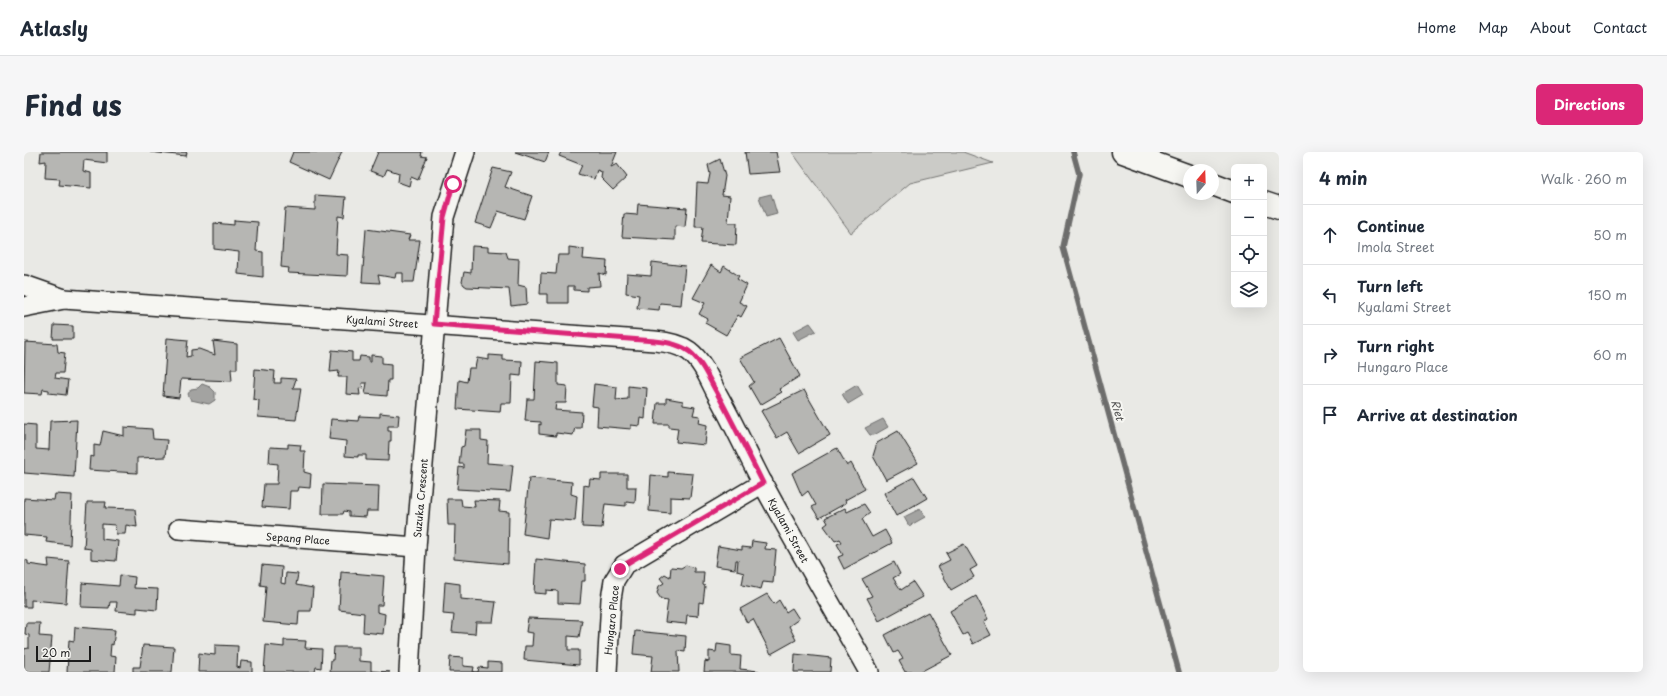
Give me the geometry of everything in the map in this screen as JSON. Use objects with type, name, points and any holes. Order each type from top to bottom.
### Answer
[{"type":"street","name":"Suzuka Crescent","points":[[409,672],[416,547],[444,217],[465,152]]},
{"type":"street","points":[[1123,152],[1183,174]]},
{"type":"street","points":[[1219,186],[1231,191]]},
{"type":"street","points":[[1267,204],[1279,208]]},
{"type":"street","name":"Kyalami Street","points":[[24,285],[64,299]]},
{"type":"street","name":"Kyalami Street","points":[[24,307],[64,299],[434,324],[655,341],[680,346],[690,352],[700,362],[734,424],[763,483],[869,672]]},
{"type":"street","name":"Hungaro Place","points":[[607,672],[610,599],[614,581],[624,565],[763,483]]},
{"type":"street","name":"Sepang Place","points":[[180,529],[416,547]]},
{"type":"shaded area","points":[[792,152],[963,152],[993,163],[910,183],[851,233]]},
{"type":"shaded area","points":[[771,194],[777,214],[766,217],[759,197]]},
{"type":"shaded area","points":[[810,323],[816,331],[798,340],[793,332]]},
{"type":"shaded area","points":[[202,384],[210,387],[215,392],[215,400],[209,404],[191,400],[188,394],[191,389],[198,388]]},
{"type":"shaded area","points":[[857,385],[863,395],[848,404],[842,394]]},
{"type":"shaded area","points":[[883,419],[888,427],[874,435],[870,435],[865,428]]},
{"type":"shaded area","points":[[920,509],[925,517],[909,526],[904,517]]},
{"type":"building","points":[[41,152],[107,152],[107,163],[84,160],[83,171],[91,173],[91,188],[59,185],[60,179],[45,178],[46,161],[40,162]]},
{"type":"building","points":[[150,152],[187,152],[186,156]]},
{"type":"building","points":[[293,152],[342,152],[329,180],[289,162]]},
{"type":"building","points":[[378,152],[422,152],[421,156],[427,157],[418,180],[411,177],[409,186],[398,182],[399,173],[387,169],[384,176],[370,171]]},
{"type":"building","points":[[515,152],[549,152],[545,162]]},
{"type":"building","points":[[561,152],[617,152],[611,167],[617,164],[627,177],[613,190],[601,178],[602,172],[597,170],[594,179],[578,174],[582,165],[559,156]]},
{"type":"building","points":[[745,152],[776,152],[780,172],[748,174]]},
{"type":"building","points":[[720,159],[725,176],[722,195],[730,196],[728,223],[737,223],[736,245],[701,243],[703,227],[695,227],[697,183],[708,184],[710,174],[708,165]]},
{"type":"building","points":[[493,168],[511,172],[505,187],[532,196],[524,219],[498,211],[491,228],[475,223]]},
{"type":"building","points":[[315,195],[346,197],[344,217],[338,216],[336,254],[348,255],[347,276],[288,273],[289,268],[281,267],[285,208],[315,210]]},
{"type":"building","points":[[638,204],[687,208],[685,227],[675,226],[675,240],[622,237],[624,214],[637,215]]},
{"type":"building","points":[[234,220],[258,222],[256,251],[263,252],[263,277],[238,274],[239,252],[214,249],[214,223],[234,225]]},
{"type":"building","points":[[366,229],[410,235],[408,240],[420,240],[414,282],[403,282],[403,273],[396,273],[395,278],[378,275],[380,283],[362,282]]},
{"type":"building","points":[[472,246],[488,247],[488,251],[506,252],[508,258],[519,259],[518,285],[526,287],[527,304],[511,306],[509,289],[467,287],[464,285],[462,282],[464,272],[471,273]]},
{"type":"building","points":[[569,247],[584,249],[583,259],[607,261],[606,275],[599,273],[600,286],[587,287],[587,291],[574,290],[574,286],[568,286],[568,303],[547,303],[547,294],[540,294],[541,273],[556,274],[558,255],[569,255]]},
{"type":"building","points":[[652,262],[685,266],[681,305],[660,303],[659,310],[637,308],[639,295],[626,293],[627,274],[651,276]]},
{"type":"building","points":[[711,265],[721,272],[724,266],[739,276],[737,279],[747,285],[739,302],[747,306],[741,317],[738,315],[726,335],[705,323],[708,319],[699,314],[705,303],[693,298]]},
{"type":"building","points":[[54,325],[73,326],[73,339],[53,339]]},
{"type":"building","points":[[167,338],[188,340],[186,357],[191,356],[191,350],[199,349],[215,355],[213,341],[237,344],[237,369],[231,369],[232,381],[181,379],[179,398],[163,396]]},
{"type":"building","points":[[779,338],[800,376],[779,389],[782,392],[760,405],[749,386],[754,382],[740,358]]},
{"type":"building","points":[[25,342],[57,344],[58,352],[65,353],[63,373],[56,373],[55,378],[68,380],[66,395],[49,393],[49,390],[43,389],[42,394],[24,393]]},
{"type":"building","points":[[332,350],[352,352],[352,361],[359,361],[360,356],[369,357],[369,362],[371,362],[371,355],[382,356],[382,363],[391,364],[391,380],[388,380],[387,396],[365,394],[367,383],[362,383],[363,389],[359,388],[360,395],[346,394],[347,377],[338,377],[339,371],[330,372]]},
{"type":"building","points":[[489,355],[503,356],[503,360],[522,361],[521,376],[512,375],[511,403],[501,403],[500,412],[457,409],[459,380],[467,382],[469,368],[475,368],[477,358],[489,360]]},
{"type":"building","points":[[536,361],[558,363],[558,385],[567,386],[566,403],[556,403],[555,410],[582,412],[581,428],[575,428],[573,435],[556,433],[556,436],[539,434],[539,424],[541,425],[541,422],[525,421],[527,399],[534,399]]},
{"type":"building","points":[[255,369],[275,371],[274,383],[281,383],[281,378],[296,379],[293,388],[301,388],[296,420],[258,417],[259,400],[253,399]]},
{"type":"building","points":[[594,384],[617,387],[616,400],[628,399],[628,386],[647,388],[645,419],[641,418],[640,426],[631,425],[631,429],[597,426],[598,407],[592,406]]},
{"type":"building","points":[[804,390],[830,435],[799,453],[787,432],[777,438],[761,411]]},
{"type":"building","points":[[666,398],[683,401],[683,405],[695,407],[693,415],[700,416],[699,423],[707,425],[705,445],[676,442],[678,428],[669,427],[669,424],[655,424],[657,403],[666,403]]},
{"type":"building","points":[[380,413],[399,415],[398,426],[388,426],[388,431],[391,431],[391,441],[389,441],[388,461],[366,460],[366,455],[358,455],[358,457],[345,456],[346,441],[329,439],[331,419],[358,421],[359,416],[380,417]]},
{"type":"building","points":[[77,420],[74,477],[24,473],[24,424],[36,425],[36,449],[49,450],[50,421]]},
{"type":"building","points":[[124,427],[152,429],[153,439],[167,440],[165,457],[137,458],[137,473],[89,470],[90,456],[94,457],[94,445],[100,446],[103,431],[124,436]]},
{"type":"building","points":[[466,430],[481,430],[481,440],[488,441],[487,463],[513,465],[510,492],[457,489],[459,467],[464,468],[464,464],[459,464],[461,447],[464,446]]},
{"type":"building","points":[[898,431],[918,463],[886,480],[873,456],[877,443]]},
{"type":"building","points":[[288,444],[301,445],[300,451],[305,451],[304,472],[311,474],[310,488],[299,487],[298,491],[290,491],[289,509],[262,507],[264,484],[277,484],[278,464],[269,463],[270,447],[288,448]]},
{"type":"building","points":[[837,448],[847,466],[851,463],[865,489],[845,500],[846,503],[819,518],[812,507],[816,505],[808,491],[802,496],[792,473]]},
{"type":"building","points":[[668,472],[693,474],[690,498],[670,497],[670,513],[649,511],[651,475],[668,477]]},
{"type":"building","points":[[601,474],[627,474],[627,487],[636,487],[635,503],[626,502],[626,506],[605,504],[602,528],[582,527],[584,485],[589,486],[590,479],[601,480]]},
{"type":"building","points":[[914,477],[927,498],[896,516],[884,493]]},
{"type":"building","points":[[529,478],[572,482],[571,494],[577,496],[575,521],[549,519],[547,538],[523,534]]},
{"type":"building","points":[[323,484],[379,486],[378,511],[367,511],[366,517],[349,516],[349,512],[344,511],[343,514],[322,514]]},
{"type":"building","points":[[55,494],[72,495],[70,545],[46,542],[47,537],[24,535],[24,498],[54,500]]},
{"type":"building","points":[[447,499],[461,499],[462,506],[475,507],[474,500],[500,501],[499,511],[509,512],[508,564],[454,559],[455,525],[448,525]]},
{"type":"building","points":[[87,502],[106,502],[105,508],[135,509],[137,527],[126,525],[125,534],[116,534],[115,525],[102,524],[102,539],[118,541],[116,561],[91,559],[91,549],[84,548]]},
{"type":"building","points":[[864,504],[870,513],[862,519],[872,537],[885,530],[892,543],[844,569],[838,557],[843,555],[837,544],[842,542],[840,539],[835,541],[824,526],[828,523],[825,518],[845,508],[847,512]]},
{"type":"building","points":[[752,541],[766,543],[765,549],[776,550],[773,583],[763,582],[761,589],[742,585],[744,573],[737,571],[738,560],[736,560],[735,569],[715,566],[718,546],[742,550],[742,547],[751,548]]},
{"type":"building","points":[[964,544],[977,566],[970,570],[974,577],[951,590],[938,566],[950,560],[946,553]]},
{"type":"building","points":[[48,559],[69,561],[66,603],[31,600],[31,607],[24,607],[24,560],[28,561],[28,564],[49,567]]},
{"type":"building","points":[[536,559],[585,564],[585,581],[582,581],[580,604],[558,603],[558,591],[546,590],[546,594],[534,593]]},
{"type":"building","points":[[894,562],[900,574],[893,578],[901,590],[913,582],[923,597],[879,621],[867,598],[872,596],[862,579]]},
{"type":"building","points":[[262,565],[282,567],[281,583],[285,584],[286,573],[298,574],[296,585],[313,588],[311,611],[299,611],[298,625],[263,622],[266,586],[260,585]]},
{"type":"building","points":[[686,565],[694,568],[694,572],[704,572],[703,585],[705,586],[703,603],[699,602],[698,616],[687,615],[686,624],[665,622],[668,600],[661,599],[657,593],[659,586],[664,583],[660,578],[665,574],[670,577],[671,567],[681,568]]},
{"type":"building","points":[[341,572],[384,576],[382,605],[377,605],[377,612],[385,614],[383,634],[363,632],[364,613],[339,610]]},
{"type":"building","points":[[120,575],[135,577],[134,588],[158,589],[157,610],[137,608],[137,613],[116,611],[117,602],[110,602],[109,608],[81,607],[82,583],[119,586]]},
{"type":"building","points":[[445,582],[460,584],[460,599],[496,602],[493,622],[476,622],[475,634],[452,632],[454,615],[443,614]]},
{"type":"building","points":[[767,594],[774,604],[779,600],[786,612],[792,608],[799,619],[789,626],[796,640],[771,654],[753,619],[747,623],[740,609]]},
{"type":"building","points":[[976,596],[988,619],[984,622],[991,635],[973,644],[967,633],[963,635],[950,611]]},
{"type":"building","points":[[928,612],[952,655],[920,672],[905,672],[899,661],[903,659],[898,651],[894,653],[885,635]]},
{"type":"building","points":[[528,618],[582,620],[579,637],[568,636],[568,650],[579,650],[579,665],[524,660],[525,646],[532,646],[533,633],[526,632]]},
{"type":"building","points":[[26,623],[40,623],[39,636],[52,637],[49,672],[24,672],[24,649],[29,648],[29,635],[25,634]]},
{"type":"building","points":[[75,627],[115,630],[113,645],[111,644],[110,656],[116,657],[115,672],[67,672],[69,640],[74,641]]},
{"type":"building","points":[[635,631],[686,636],[685,652],[678,651],[679,672],[651,672],[653,656],[633,654]]},
{"type":"building","points":[[284,640],[306,641],[305,648],[322,649],[321,668],[316,667],[315,672],[264,672],[266,645],[284,647]]},
{"type":"building","points":[[717,644],[731,646],[731,655],[741,656],[740,669],[759,672],[704,672],[705,661],[709,662],[709,651],[716,652]]},
{"type":"building","points":[[143,645],[174,647],[172,672],[133,672],[133,667],[140,667]]},
{"type":"building","points":[[215,645],[238,646],[237,667],[240,668],[241,661],[252,662],[252,672],[198,672],[199,653],[215,655]]},
{"type":"building","points":[[334,647],[359,647],[359,661],[371,662],[371,671],[390,672],[330,672]]},
{"type":"building","points":[[795,654],[831,658],[830,672],[794,672]]},
{"type":"building","points":[[450,657],[463,658],[463,666],[474,667],[473,672],[449,672]]},
{"type":"building","points":[[488,662],[502,663],[502,672],[478,672],[479,667],[488,668]]},
{"type":"waterway","name":"Riet","points":[[1073,152],[1079,174],[1063,247],[1179,672]]},
{"type":"route","points":[[453,184],[444,217],[434,324],[655,341],[680,346],[690,352],[700,362],[734,424],[763,483],[624,565],[620,569]]}]
